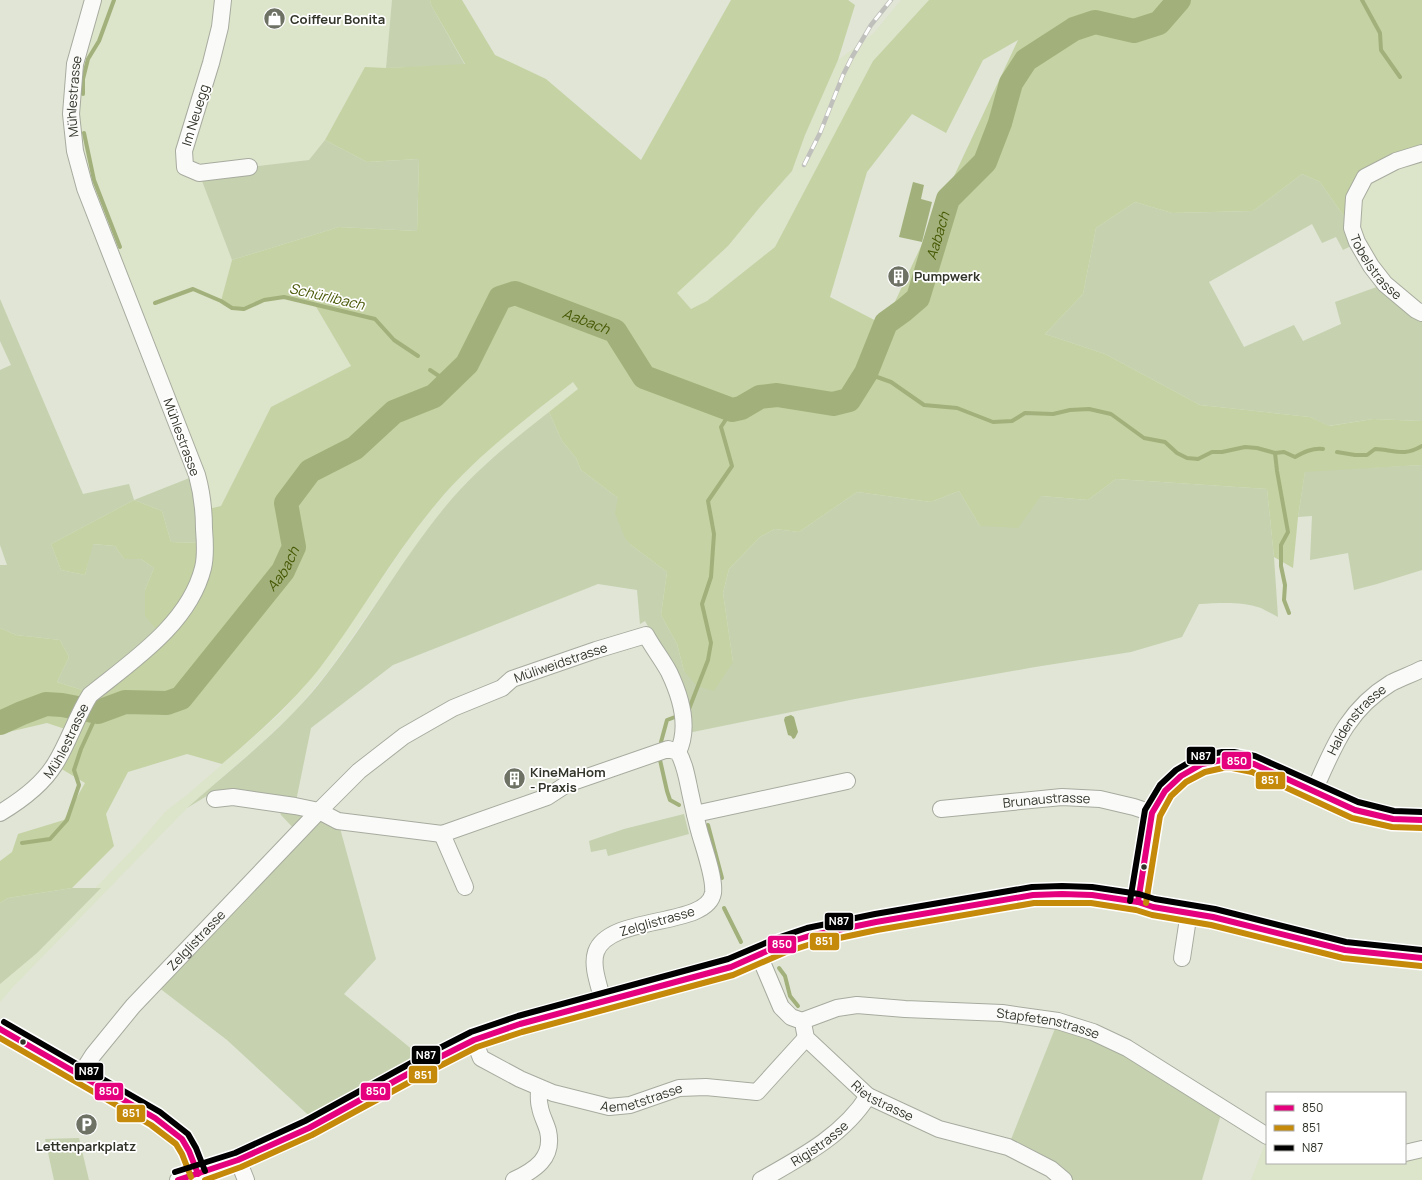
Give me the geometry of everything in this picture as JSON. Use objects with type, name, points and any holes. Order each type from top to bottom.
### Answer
[{"type":"street","name":"Mühlestrasse","points":[[0,812],[44,779],[60,757],[84,704],[90,695],[147,649],[176,618],[193,594],[203,568],[205,544],[204,510],[197,475],[85,188],[75,151],[71,114],[74,70],[78,49],[93,0]]},
{"type":"street","name":"Im Neuegg","points":[[223,0],[220,27],[211,62],[184,151],[185,167],[199,173],[249,167]]},
{"type":"street","name":"Tobelstrasse","points":[[1422,153],[1396,161],[1365,177],[1354,198],[1352,228],[1356,242],[1371,266],[1385,284],[1416,310],[1422,313]]},
{"type":"street","name":"Müliweidstrasse","points":[[318,811],[359,771],[404,736],[453,708],[502,688],[512,679],[596,650],[646,635],[668,671],[680,700],[683,742],[678,752]]},
{"type":"street","name":"Haldenstrasse","points":[[1314,791],[1336,741],[1357,711],[1373,696],[1392,683],[1422,669]]},
{"type":"street","points":[[215,799],[233,797],[318,811],[338,821],[442,834],[547,797],[567,784],[668,749],[678,752]]},
{"type":"street","name":"Zelglistrasse","points":[[603,1002],[594,965],[596,952],[602,941],[616,932],[692,912],[706,905],[713,894],[712,880],[683,761],[678,752]]},
{"type":"street","points":[[1138,902],[1152,813],[1166,791],[1181,776],[1202,764],[1222,760],[1233,760],[1254,764],[1355,810],[1393,819],[1422,820]]},
{"type":"street","points":[[695,814],[847,781]]},
{"type":"street","name":"Brunaustrasse","points":[[941,809],[1069,797],[1100,799],[1152,813]]},
{"type":"street","name":"Zelglistrasse","points":[[80,1074],[93,1054],[133,1006],[318,811]]},
{"type":"street","points":[[442,834],[465,887]]},
{"type":"street","points":[[178,1180],[238,1160],[318,1124],[420,1067],[474,1040],[520,1024],[731,967],[796,940],[834,930],[1033,895],[1092,895],[1138,902],[1153,907],[1189,912],[1252,926],[1345,950],[1422,958]]},
{"type":"street","points":[[1182,958],[1189,912]]},
{"type":"street","points":[[759,955],[781,1008],[791,1017],[802,1020],[806,1038]]},
{"type":"street","name":"Stapfetenstrasse","points":[[802,1020],[837,1008],[857,1005],[905,1009],[1002,1013],[1058,1021],[1093,1032],[1127,1048],[1266,1135]]},
{"type":"street","points":[[0,1028],[155,1118],[177,1134],[186,1144],[198,1174]]},
{"type":"street","name":"Aemetstrasse","points":[[474,1040],[481,1058],[520,1079],[553,1093],[609,1107],[630,1105],[679,1088],[706,1087],[757,1092],[806,1038]]},
{"type":"street","name":"Rietstrasse","points":[[806,1038],[868,1096],[939,1129],[1008,1147],[1048,1175],[1064,1180]]},
{"type":"street","points":[[514,1180],[534,1170],[543,1160],[548,1148],[548,1134],[540,1107],[539,1088]]},
{"type":"street","name":"Rigistrasse","points":[[761,1180],[808,1153],[837,1131],[860,1109],[868,1096]]},
{"type":"street","points":[[1406,1153],[1422,1149]]},
{"type":"street","points":[[238,1160],[246,1180]]},
{"type":"shaded area","points":[[93,0],[392,0],[386,68],[365,68],[325,140],[309,160],[199,173],[232,260],[221,302],[244,309],[264,300],[284,297],[315,305],[351,366],[271,407],[221,506],[204,510],[107,246],[71,114]]},
{"type":"shaded area","points":[[392,0],[430,0],[431,5],[465,65],[386,68]]},
{"type":"shaded area","points":[[430,0],[462,0],[495,55],[546,79],[641,160],[731,0],[848,0],[855,5],[838,60],[805,135],[792,171],[728,246],[677,293],[691,309],[707,301],[775,247],[873,61],[929,0],[1422,0],[1422,153],[1365,177],[1352,228],[1320,182],[1302,174],[1253,211],[1172,213],[1135,202],[1096,228],[1083,294],[1045,334],[1105,354],[1200,405],[1310,417],[1329,426],[1373,419],[1422,421],[1422,465],[1305,472],[1298,517],[1293,568],[1274,557],[1267,489],[1116,479],[1088,500],[1041,496],[1018,528],[980,526],[959,491],[931,502],[857,492],[799,532],[775,529],[760,537],[729,569],[723,593],[733,662],[714,691],[697,686],[684,671],[677,644],[661,615],[667,572],[631,545],[625,538],[615,513],[618,498],[581,470],[576,458],[562,441],[549,412],[578,389],[573,382],[536,410],[501,440],[467,470],[451,487],[405,544],[319,669],[297,695],[260,730],[222,764],[187,754],[128,772],[106,814],[114,846],[72,888],[8,898],[0,903],[0,861],[12,852],[18,834],[64,820],[85,783],[55,765],[71,731],[47,723],[0,734],[0,628],[16,635],[60,640],[69,657],[57,682],[92,693],[161,635],[145,616],[145,590],[154,568],[141,559],[124,559],[115,546],[93,544],[85,575],[61,570],[51,544],[134,500],[162,511],[171,542],[205,543],[204,510],[221,506],[271,407],[351,366],[315,305],[284,297],[264,300],[244,309],[232,308],[221,301],[232,260],[339,227],[417,231],[419,159],[367,162],[325,140],[365,67],[386,68],[465,64],[431,5]],"holes":[[[1018,40],[884,325],[830,297],[867,172],[912,114],[946,133],[983,60]]]},
{"type":"shaded area","points":[[901,0],[929,0],[873,61],[775,247],[707,301],[691,309],[677,293],[728,246],[792,171],[805,135],[838,60],[873,34]]},
{"type":"shaded area","points":[[325,140],[367,162],[419,159],[417,231],[339,227],[232,260],[199,173],[309,160]]},
{"type":"shaded area","points":[[1422,153],[1422,313],[1357,243],[1354,198],[1365,177]]},
{"type":"shaded area","points":[[1302,174],[1320,182],[1352,228],[1357,243],[1343,250],[1336,237],[1322,243],[1312,224],[1209,282],[1244,347],[1294,325],[1303,341],[1341,324],[1335,302],[1385,284],[1422,313],[1422,421],[1373,419],[1328,426],[1310,417],[1200,405],[1105,354],[1045,334],[1083,294],[1096,228],[1135,202],[1172,213],[1253,211]]},
{"type":"shaded area","points":[[913,182],[924,185],[921,199],[932,202],[922,242],[899,237]]},
{"type":"shaded area","points":[[0,299],[83,494],[129,484],[134,500],[51,544],[61,570],[85,575],[92,544],[115,546],[124,559],[141,559],[154,568],[145,590],[161,635],[92,693],[57,682],[69,657],[60,640],[16,635],[0,628],[0,565],[7,565],[0,545],[0,370],[11,365],[0,341]]},
{"type":"shaded area","points":[[573,382],[578,389],[491,459],[466,483],[445,507],[426,531],[329,670],[296,710],[259,745],[187,808],[0,1002],[0,979],[49,936],[135,847],[166,811],[187,795],[281,713],[304,687],[334,648],[414,532],[459,478],[505,435]]},
{"type":"shaded area","points":[[549,412],[562,441],[576,458],[581,470],[618,498],[627,539],[631,545],[667,572],[661,615],[677,644],[684,671],[733,662],[723,593],[729,569],[760,537],[775,529],[799,532],[857,492],[931,502],[959,491],[980,526],[1041,496],[1088,500],[1116,479],[1267,489],[1278,617],[1261,608],[1246,604],[1199,604],[1182,637],[1131,652],[1035,667],[855,699],[688,733],[659,646],[645,621],[640,624],[637,590],[598,584],[393,665],[311,728],[295,806],[338,821],[376,959],[344,994],[419,1055],[426,1064],[318,1124],[227,1040],[158,987],[300,835],[281,815],[275,799],[210,794],[187,808],[256,749],[289,718],[335,663],[412,550],[445,507],[481,468]]},
{"type":"shaded area","points":[[1422,465],[1422,570],[1354,590],[1348,553],[1310,560],[1312,516],[1298,517],[1305,471]]},
{"type":"shaded area","points":[[197,475],[205,543],[171,542],[162,511],[134,500]]},
{"type":"shaded area","points":[[791,715],[794,717],[798,732],[793,739],[788,735],[784,720],[785,717]]},
{"type":"shaded area","points":[[684,814],[689,834],[608,856],[606,849],[591,852],[589,841],[624,829]]},
{"type":"shaded area","points":[[72,888],[101,888],[37,953],[0,984],[0,903],[8,898]]},
{"type":"shaded area","points":[[1058,1021],[1093,1032],[1223,1107],[1202,1180],[1064,1180],[1008,1147]]},
{"type":"shaded area","points":[[79,1138],[89,1180],[54,1180],[45,1139]]},
{"type":"shaded area","points":[[1266,1141],[1266,1164],[1406,1164],[1406,1153],[1422,1149],[1422,1180],[1251,1180]]},
{"type":"waterway","name":"Schürlibach","points":[[83,94],[83,79],[88,59],[99,41],[114,0]]},
{"type":"waterway","name":"Aabach","points":[[0,723],[46,704],[62,705],[98,712],[125,702],[167,703],[181,698],[283,571],[294,547],[286,503],[310,471],[355,448],[394,412],[434,396],[467,364],[500,298],[515,293],[615,331],[644,377],[732,410],[741,408],[760,397],[777,395],[833,404],[849,400],[866,373],[886,323],[918,298],[948,199],[985,162],[1000,123],[1011,83],[1026,60],[1074,29],[1095,22],[1134,31],[1159,23],[1179,0]]},
{"type":"waterway","points":[[1362,0],[1380,33],[1381,50],[1400,77]]},
{"type":"waterway","name":"Schürlibach","points":[[84,133],[94,180],[120,247]]},
{"type":"waterway","name":"Schürlibach","points":[[155,303],[193,289],[221,301],[232,308],[244,309],[264,300],[284,297],[375,319],[394,340],[418,356]]},
{"type":"waterway","name":"Schürlibach","points":[[430,370],[448,382]]},
{"type":"waterway","points":[[866,373],[891,382],[924,405],[957,408],[993,422],[1012,421],[1025,413],[1053,414],[1070,410],[1089,409],[1111,414],[1144,438],[1165,442],[1177,453],[1187,458],[1198,459],[1212,452],[1222,452],[1245,447],[1257,448],[1275,453],[1284,452],[1295,457],[1308,451],[1323,449]]},
{"type":"waterway","points":[[689,709],[708,660],[711,643],[702,604],[711,577],[714,534],[708,501],[732,466],[721,427],[732,410]]},
{"type":"waterway","points":[[1337,452],[1367,455],[1375,449],[1404,452],[1422,446]]},
{"type":"waterway","points":[[1275,453],[1288,532],[1281,545],[1281,566],[1285,585],[1284,600],[1289,613]]},
{"type":"waterway","points":[[22,843],[50,839],[67,820],[79,785],[74,770],[81,749],[98,712]]},
{"type":"waterway","points":[[661,742],[667,720],[675,717]]},
{"type":"waterway","points":[[660,760],[670,800],[679,805]]},
{"type":"waterway","points":[[708,825],[722,878]]},
{"type":"waterway","points":[[724,908],[741,942]]},
{"type":"waterway","points":[[779,968],[785,976],[790,996],[798,1006]]},
{"type":"railway","points":[[804,165],[820,133],[843,75],[852,57],[871,25],[891,0]]},
{"type":"transit line","name":"N87","points":[[1130,901],[1145,810],[1160,785],[1176,770],[1200,756],[1222,752],[1234,752],[1255,756],[1358,802],[1394,811],[1422,812]]},
{"type":"transit line","name":"850","points":[[1138,902],[1152,813],[1165,791],[1181,776],[1202,764],[1222,760],[1233,760],[1254,764],[1355,810],[1393,819],[1422,820]]},
{"type":"transit line","name":"851","points":[[1146,903],[1160,816],[1171,796],[1186,782],[1205,772],[1223,768],[1232,768],[1252,772],[1352,818],[1392,827],[1422,828]]},
{"type":"transit line","name":"N87","points":[[175,1172],[235,1153],[305,1121],[471,1032],[518,1016],[728,959],[780,937],[807,928],[875,914],[1032,887],[1092,887],[1139,894],[1155,899],[1215,909],[1346,942],[1422,950]]},
{"type":"transit line","name":"850","points":[[178,1180],[238,1160],[309,1128],[426,1064],[474,1040],[520,1024],[731,967],[783,944],[809,936],[876,922],[1033,895],[1092,895],[1138,902],[1153,907],[1213,917],[1345,950],[1422,958]]},
{"type":"transit line","name":"851","points":[[205,1180],[241,1167],[312,1135],[477,1047],[522,1032],[733,975],[786,952],[811,944],[877,930],[1034,903],[1091,903],[1136,910],[1152,915],[1211,925],[1343,958],[1421,966]]},
{"type":"transit line","name":"N87","points":[[4,1022],[160,1112],[188,1134],[196,1148],[205,1171]]},
{"type":"transit line","name":"850","points":[[0,1029],[155,1118],[182,1139],[189,1151],[198,1174]]},
{"type":"transit line","name":"851","points":[[0,1038],[151,1125],[176,1144],[182,1154],[191,1177]]},
{"type":"place","name":"Coiffeur Bonita","points":[[275,19]]},
{"type":"place","name":"Pumpwerk","points":[[899,276]]},
{"type":"place","name":"KineMaHom - Praxis","points":[[515,779]]},
{"type":"place","name":"Lettenparkplatz","points":[[86,1124]]}]
